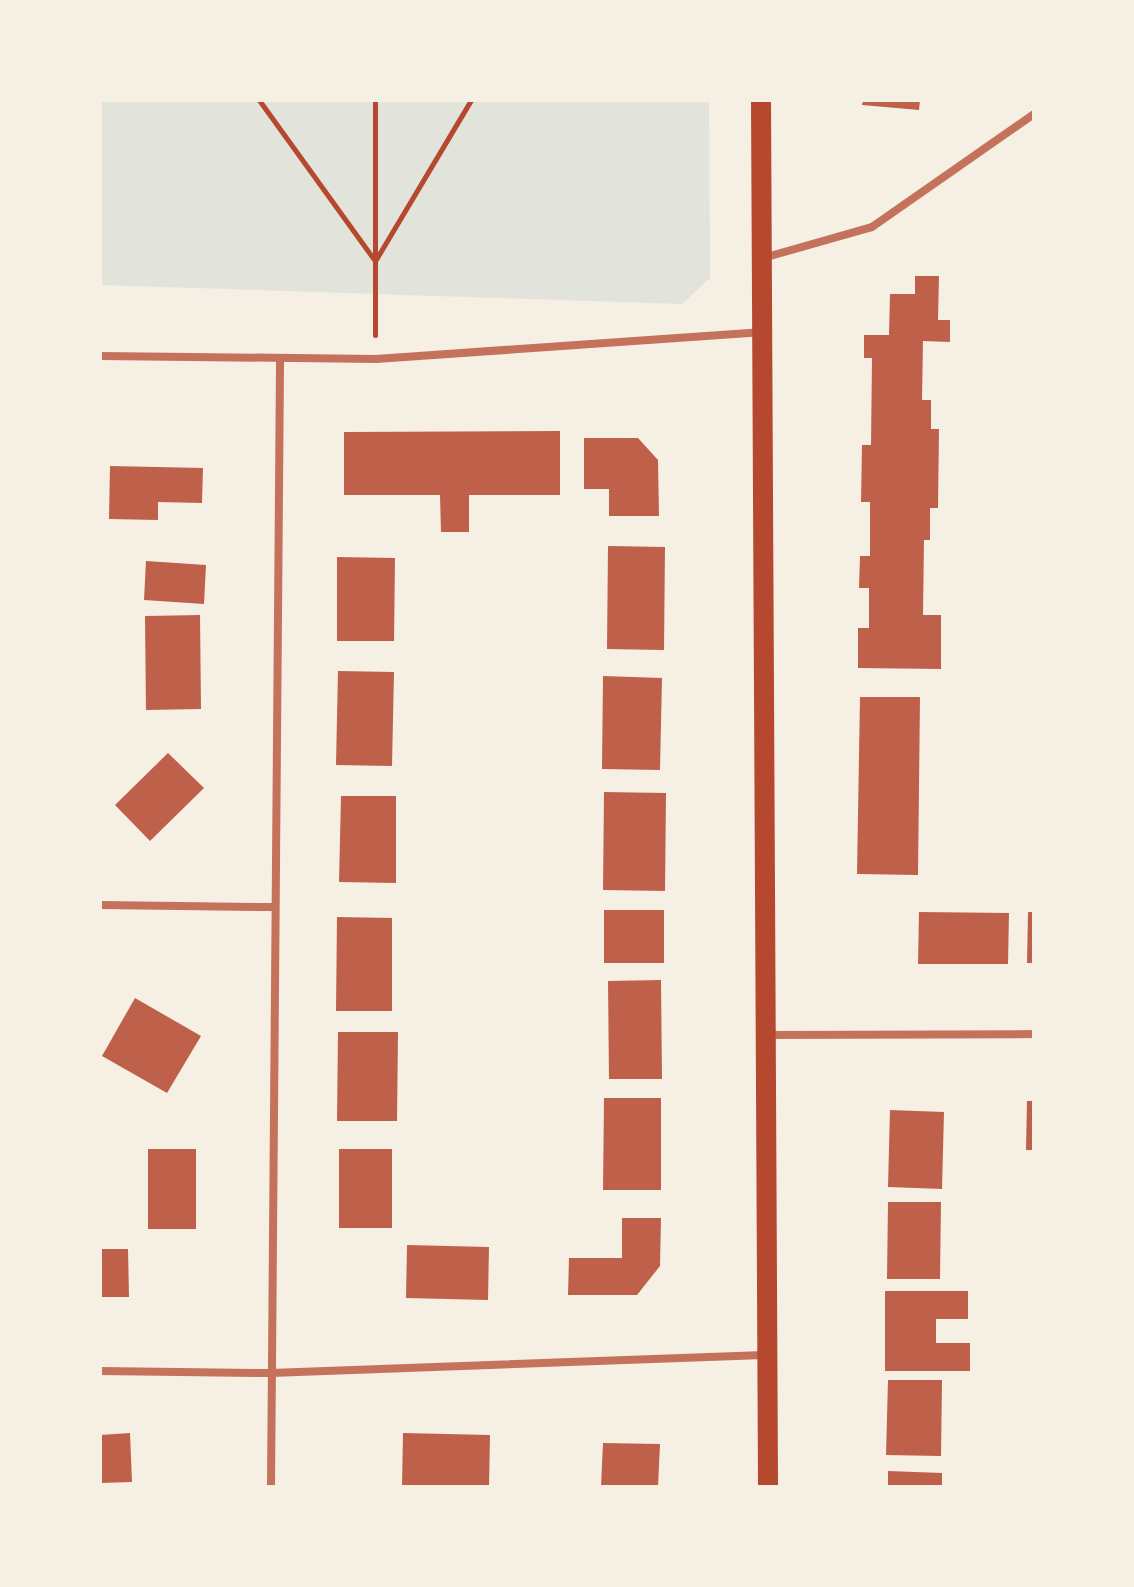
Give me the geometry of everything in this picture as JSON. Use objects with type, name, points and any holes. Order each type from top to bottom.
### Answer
[{"type":"main road","points":[[761,100],[759,259],[768,1035],[768,1487]]},
{"type":"street","points":[[759,259],[872,227],[1034,114]]},
{"type":"street","points":[[100,356],[280,361],[376,359],[760,332]]},
{"type":"street","points":[[271,1487],[272,907],[280,361]]},
{"type":"street","points":[[100,905],[272,907]]},
{"type":"street","points":[[768,1035],[1034,1034]]},
{"type":"street","points":[[100,1371],[271,1373],[768,1355]]},
{"type":"path","points":[[259,100],[375,261]]},
{"type":"path","points":[[375,100],[376,359]]},
{"type":"path","points":[[375,261],[471,100]]},
{"type":"shaded area","points":[[100,100],[709,100],[710,278],[682,304],[100,285]]},
{"type":"building","points":[[863,100],[920,100],[919,110],[862,105]]},
{"type":"building","points":[[915,276],[939,276],[938,320],[950,320],[950,342],[923,341],[922,400],[931,400],[931,429],[939,429],[938,508],[930,508],[930,540],[924,540],[923,615],[941,615],[941,669],[858,668],[858,628],[869,628],[869,588],[859,588],[860,556],[870,556],[870,502],[861,502],[862,445],[871,445],[872,358],[864,358],[864,335],[889,335],[890,294],[915,294]]},
{"type":"building","points":[[560,431],[560,495],[469,495],[469,532],[441,532],[440,495],[344,495],[344,432]]},
{"type":"building","points":[[584,438],[638,438],[658,460],[659,516],[609,516],[609,489],[584,489]]},
{"type":"building","points":[[110,466],[203,468],[202,503],[158,502],[158,520],[109,519]]},
{"type":"building","points":[[608,546],[665,547],[664,650],[607,649]]},
{"type":"building","points":[[337,557],[395,558],[394,641],[337,641]]},
{"type":"building","points":[[146,561],[206,565],[204,604],[144,600]]},
{"type":"building","points":[[200,615],[201,709],[146,710],[145,616]]},
{"type":"building","points":[[338,671],[394,672],[392,766],[336,765]]},
{"type":"building","points":[[603,676],[662,678],[660,770],[602,769]]},
{"type":"building","points":[[860,697],[920,697],[918,875],[857,874]]},
{"type":"building","points":[[168,753],[204,788],[150,841],[115,805]]},
{"type":"building","points":[[604,792],[666,793],[665,891],[603,890]]},
{"type":"building","points":[[341,796],[396,796],[396,883],[339,882]]},
{"type":"building","points":[[604,910],[664,910],[664,963],[604,963]]},
{"type":"building","points":[[919,912],[1009,913],[1008,964],[918,964]]},
{"type":"building","points":[[1028,912],[1034,912],[1034,963],[1027,963]]},
{"type":"building","points":[[337,917],[392,918],[392,1011],[336,1011]]},
{"type":"building","points":[[661,980],[662,1079],[609,1079],[608,981]]},
{"type":"building","points":[[135,998],[201,1036],[167,1093],[102,1056]]},
{"type":"building","points":[[338,1032],[398,1032],[397,1121],[337,1121]]},
{"type":"building","points":[[604,1098],[661,1098],[661,1190],[603,1190]]},
{"type":"building","points":[[1027,1101],[1034,1101],[1034,1150],[1026,1150]]},
{"type":"building","points":[[890,1110],[944,1112],[942,1189],[888,1187]]},
{"type":"building","points":[[148,1149],[196,1149],[196,1229],[148,1229]]},
{"type":"building","points":[[339,1149],[392,1149],[392,1228],[339,1228]]},
{"type":"building","points":[[888,1202],[941,1202],[940,1279],[887,1279]]},
{"type":"building","points":[[622,1218],[661,1218],[660,1266],[637,1295],[568,1295],[569,1258],[622,1258]]},
{"type":"building","points":[[407,1245],[489,1247],[488,1300],[406,1298]]},
{"type":"building","points":[[100,1249],[128,1249],[129,1297],[100,1297]]},
{"type":"building","points":[[885,1291],[968,1291],[968,1319],[936,1319],[936,1343],[970,1343],[970,1371],[885,1371]]},
{"type":"building","points":[[888,1380],[942,1380],[941,1456],[886,1455]]},
{"type":"building","points":[[130,1433],[132,1482],[100,1483],[100,1435]]},
{"type":"building","points":[[403,1433],[490,1435],[489,1487],[402,1486]]},
{"type":"building","points":[[603,1443],[660,1444],[658,1487],[601,1487]]},
{"type":"building","points":[[888,1471],[942,1473],[942,1487],[888,1487]]}]
